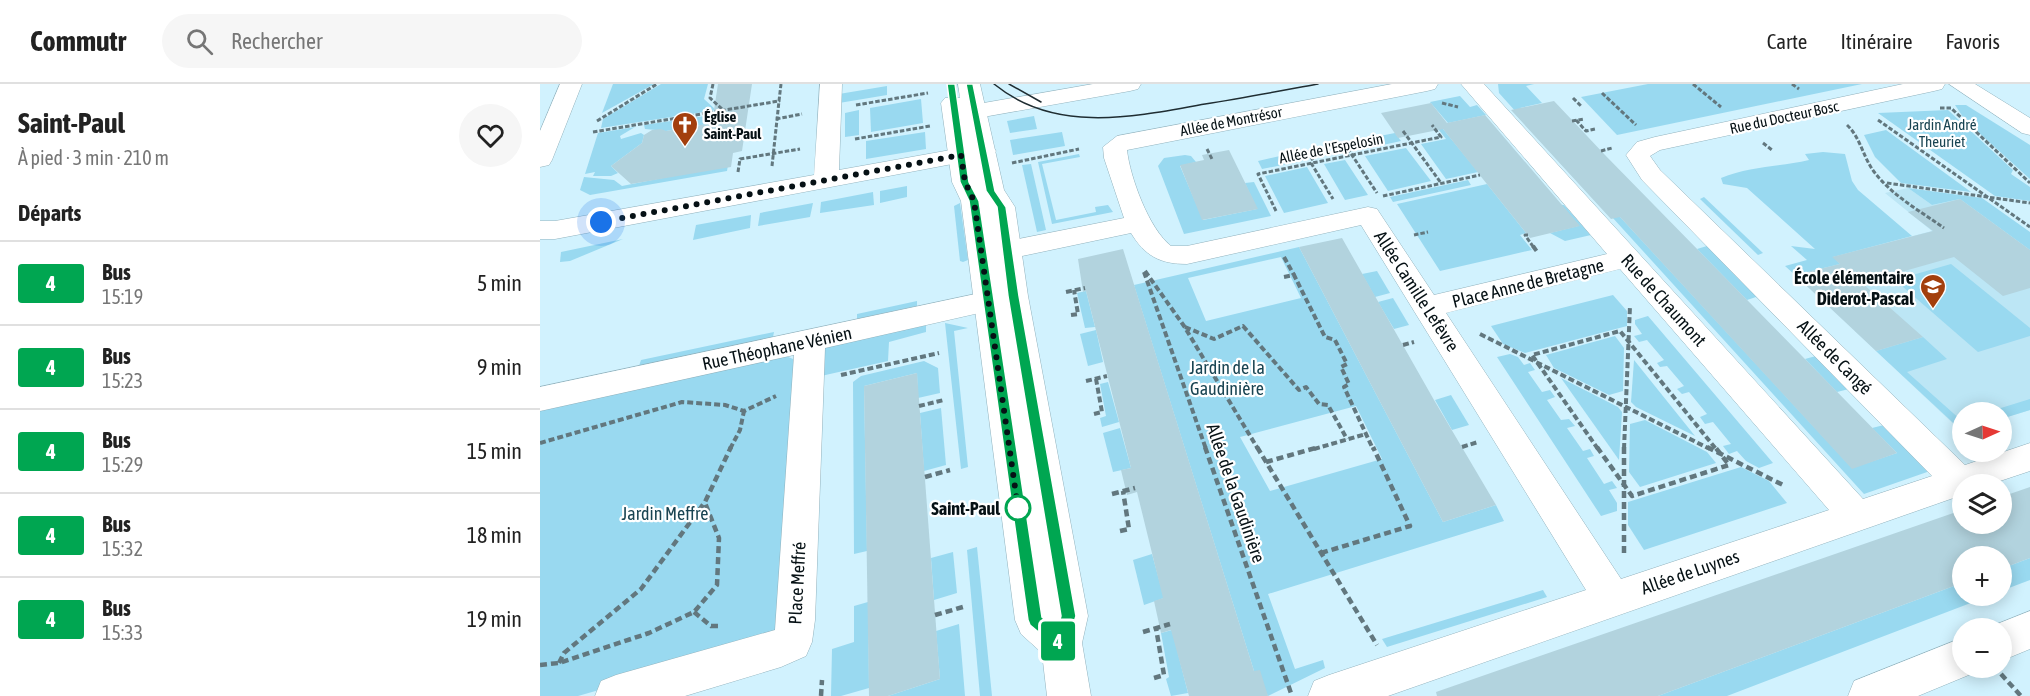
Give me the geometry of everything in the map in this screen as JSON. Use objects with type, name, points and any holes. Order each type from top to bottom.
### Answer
[{"type":"main road","points":[[955,101],[982,157],[991,191],[1002,207],[1008,250],[1000,299]]},
{"type":"main road","points":[[982,157],[965,182],[974,201],[1000,299],[1035,620],[1060,643],[1069,696]]},
{"type":"street","points":[[540,160],[571,84]]},
{"type":"street","points":[[826,180],[831,84]]},
{"type":"street","points":[[955,101],[1052,84]]},
{"type":"street","points":[[955,101],[1130,84]]},
{"type":"street","name":"Allée de Montrésor","points":[[1139,223],[1116,158],[1115,150],[1118,144],[1427,84]]},
{"type":"street","name":"Rue de Chaumont","points":[[1472,84],[1856,516]]},
{"type":"street","name":"Rue du Docteur Bosc","points":[[1640,142],[1645,147],[1934,84]]},
{"type":"street","points":[[1960,84],[2030,128]]},
{"type":"street","name":"Allée de Cangé","points":[[1640,142],[1652,175],[1952,474]]},
{"type":"street","points":[[540,230],[555,230],[826,180],[982,157]]},
{"type":"street","name":"Allée Camille Lefèvre","points":[[1139,223],[1146,237],[1159,251],[1187,255],[1368,216],[1428,307],[1619,581]]},
{"type":"street","points":[[1008,250],[1139,223]]},
{"type":"street","name":"Place Anne de Bretagne","points":[[1428,307],[1627,258]]},
{"type":"street","name":"Rue Théophane Vénien","points":[[540,399],[1000,299]]},
{"type":"street","name":"Place Meffré","points":[[616,696],[781,648],[792,642],[796,620],[810,340]]},
{"type":"street","name":"Allée de Luynes","points":[[1980,474],[2030,457]]},
{"type":"street","name":"Allée de Luynes","points":[[1345,694],[1619,581],[1856,516],[1952,483]]},
{"type":"street","points":[[2012,646],[2030,630]]},
{"type":"street","points":[[1869,696],[1952,662]]},
{"type":"path","points":[[597,121],[657,84]]},
{"type":"path","points":[[713,84],[710,98],[724,110]]},
{"type":"path","points":[[772,168],[781,84]]},
{"type":"path","points":[[1693,84],[1726,112]]},
{"type":"path","points":[[1602,93],[1640,142]]},
{"type":"path","points":[[1573,98],[1582,107]]},
{"type":"path","points":[[593,132],[779,101]]},
{"type":"path","points":[[849,106],[955,101]]},
{"type":"path","points":[[848,141],[955,101]]},
{"type":"path","points":[[1929,109],[1951,108],[2030,183]]},
{"type":"path","points":[[776,118],[803,114]]},
{"type":"path","points":[[1871,115],[2030,227]]},
{"type":"path","points":[[1584,119],[1574,121],[1586,131],[1595,129]]},
{"type":"path","name":"Allée de l'Espelosin","points":[[1279,217],[1258,174],[1441,137],[1432,125]]},
{"type":"path","points":[[1403,131],[1441,183]]},
{"type":"path","points":[[1855,132],[1870,166],[1886,183],[1944,228]]},
{"type":"path","points":[[1344,143],[1381,196],[1480,175]]},
{"type":"path","points":[[738,174],[740,159],[800,149]]},
{"type":"path","points":[[982,157],[1079,149]]},
{"type":"path","points":[[1307,150],[1336,205]]},
{"type":"path","points":[[1886,183],[2030,203]]},
{"type":"path","points":[[1409,237],[1428,232]]},
{"type":"path","points":[[1528,235],[1525,235],[1538,253]]},
{"type":"path","points":[[1280,249],[1325,337],[1335,340],[1347,364],[1341,367],[1348,384],[1344,387],[1410,526],[1321,553]]},
{"type":"path","name":"Allée de la Gaudinière","points":[[1184,326],[1142,266],[1292,696]]},
{"type":"path","points":[[1284,277],[1294,275]]},
{"type":"path","points":[[1066,292],[1085,288]]},
{"type":"path","points":[[1071,315],[1078,314],[1074,290]]},
{"type":"path","points":[[1619,581],[1630,342],[1629,296]]},
{"type":"path","points":[[1184,326],[1214,339],[1244,326],[1299,390],[1306,387],[1319,404],[1328,405],[1347,439]]},
{"type":"path","points":[[1184,326],[1383,655]]},
{"type":"path","points":[[1620,331],[1630,342],[1729,465],[1632,496],[1532,355],[1620,331]]},
{"type":"path","points":[[1477,332],[1794,491]]},
{"type":"path","points":[[833,377],[939,353]]},
{"type":"path","points":[[1086,381],[1107,376]]},
{"type":"path","points":[[1094,414],[1102,412],[1096,379]]},
{"type":"path","points":[[540,443],[681,402],[725,405],[744,411],[783,392]]},
{"type":"path","points":[[919,406],[944,400]]},
{"type":"path","points":[[559,663],[564,652],[641,589],[705,502],[715,476],[740,430],[744,411]]},
{"type":"path","points":[[1266,462],[1366,434]]},
{"type":"path","points":[[1462,447],[1482,441]]},
{"type":"path","points":[[925,477],[950,470]]},
{"type":"path","points":[[1112,494],[1135,488]]},
{"type":"path","points":[[1120,531],[1129,529],[1123,491]]},
{"type":"path","points":[[540,665],[559,663],[649,633],[694,612],[717,585],[719,538],[705,502]]},
{"type":"path","points":[[935,615],[963,607]]},
{"type":"path","points":[[1143,632],[1170,624]]},
{"type":"path","points":[[1154,678],[1164,675],[1156,628]]},
{"type":"path","points":[[2011,678],[2020,696]]},
{"type":"path","points":[[821,696],[822,680]]},
{"type":"shaded area","name":"École élémentaire Diderot-Pascal","points":[[1908,188],[1932,205],[1960,199],[2030,250],[2030,410],[2012,416],[2012,402],[1952,402],[1952,423],[1855,331],[1858,331],[1795,275],[1839,264],[1832,257],[1932,231],[1885,193]]},
{"type":"green space","points":[[613,84],[654,84],[602,113]]},
{"type":"green space","points":[[661,84],[708,84],[704,99],[716,110],[601,128],[603,119]]},
{"type":"green space","points":[[1498,84],[1534,84],[1526,86],[1542,103],[1520,108],[1554,154],[1499,93]]},
{"type":"green space","points":[[1648,84],[1862,84],[1617,135],[1581,97]]},
{"type":"green space","points":[[887,86],[887,95],[839,103],[839,94]]},
{"type":"green space","points":[[1460,96],[1470,107],[1477,105],[1486,115],[1448,123],[1430,102]]},
{"type":"green space","points":[[921,99],[923,123],[871,132],[870,108]]},
{"type":"green space","name":"Jardin André Theuriet","points":[[1955,105],[1966,105],[2030,145],[2030,179],[1965,120]]},
{"type":"green space","points":[[859,110],[859,135],[845,137],[845,113]]},
{"type":"green space","name":"Jardin André Theuriet","points":[[1948,110],[2013,170],[2011,174],[2030,187],[2030,201],[1995,196],[1878,113]]},
{"type":"green space","points":[[739,111],[737,119],[666,131],[645,129],[644,125]]},
{"type":"green space","points":[[1034,116],[1037,129],[1010,133],[1007,121]]},
{"type":"green space","points":[[1439,124],[1478,172],[1446,179],[1421,144],[1446,139],[1435,125]]},
{"type":"green space","points":[[635,127],[620,136],[621,139],[641,133],[644,135],[642,143],[611,166],[618,173],[611,176],[593,176],[595,172],[585,174],[598,133]]},
{"type":"green space","name":"Jardin André Theuriet","points":[[1886,130],[1971,192],[1901,183],[1875,157],[1864,135]]},
{"type":"green space","points":[[925,132],[926,149],[866,159],[866,141]]},
{"type":"green space","points":[[1062,132],[1065,146],[1013,155],[1010,140]]},
{"type":"green space","points":[[1395,133],[1401,141],[1360,150],[1354,141]]},
{"type":"green space","points":[[1406,148],[1431,181],[1388,191],[1365,156]]},
{"type":"green space","points":[[1298,152],[1303,161],[1262,169],[1258,161]]},
{"type":"green space","points":[[1823,152],[1845,154],[1852,181],[1858,190],[1912,236],[1833,257],[1840,264],[1795,275],[1785,266],[1807,260],[1791,246],[1815,249],[1747,188],[1723,184],[1721,178],[1754,169],[1809,160],[1805,154]]},
{"type":"green space","points":[[1079,154],[1080,157],[1042,164],[1056,220],[1096,212],[1095,207],[1108,205],[1113,212],[1052,224],[1038,162]]},
{"type":"green space","points":[[1191,156],[1196,162],[1180,166],[1203,220],[1257,209],[1245,183],[1254,182],[1271,216],[1184,234],[1158,166],[1164,158]]},
{"type":"green space","points":[[1345,160],[1368,195],[1345,200],[1324,164]]},
{"type":"green space","points":[[1031,164],[1046,230],[1037,232],[1022,165]]},
{"type":"green space","points":[[728,165],[727,171],[590,195],[580,190],[584,177],[614,180],[622,186]]},
{"type":"green space","points":[[1573,166],[1852,468],[1897,453],[1872,428],[1884,425],[1930,471],[1864,494],[1602,206]]},
{"type":"green space","points":[[1307,167],[1328,203],[1284,213],[1265,176]]},
{"type":"green space","points":[[1468,180],[1471,185],[1393,202],[1390,197]]},
{"type":"green space","points":[[1487,184],[1526,233],[1520,235],[1532,250],[1440,271],[1397,204]]},
{"type":"green space","points":[[907,186],[907,197],[880,203],[880,191]]},
{"type":"green space","name":"Jardin André Theuriet","points":[[1908,188],[1982,198],[2030,232],[2030,250],[1960,199],[1932,205]]},
{"type":"green space","points":[[873,192],[874,205],[820,213],[821,202]]},
{"type":"green space","points":[[1704,197],[1763,253],[1758,255],[1700,199]]},
{"type":"green space","points":[[813,203],[810,217],[758,226],[760,213]]},
{"type":"green space","points":[[960,203],[968,260],[963,262],[960,261],[954,206]]},
{"type":"green space","points":[[1561,205],[1564,205],[1591,235],[1565,241],[1550,233],[1578,226]]},
{"type":"green space","points":[[751,215],[750,228],[693,240],[696,225]]},
{"type":"green space","points":[[623,239],[570,261],[560,262],[561,252]]},
{"type":"green space","points":[[1707,246],[1762,301],[1756,297],[1747,300],[1697,249]]},
{"type":"green space","name":"Jardin de la Gaudinière","points":[[1299,247],[1443,522],[1496,505],[1504,521],[1268,594],[1295,669],[1323,660],[1325,668],[1268,696],[1254,671],[1134,285]],"holes":[[[1281,257],[1301,298],[1206,321],[1188,278]],[[1356,406],[1382,459],[1270,491],[1240,437]]]},
{"type":"green space","points":[[1951,264],[2030,328],[2030,336],[1978,352],[1895,280]]},
{"type":"green space","points":[[1377,271],[1390,293],[1375,297],[1362,274]]},
{"type":"green space","points":[[1086,291],[1095,327],[1085,328],[1077,293]]},
{"type":"green space","points":[[1613,295],[1627,311],[1627,326],[1525,353],[1503,344],[1491,326]]},
{"type":"green space","points":[[1393,298],[1409,325],[1394,329],[1378,302]]},
{"type":"green space","points":[[917,301],[917,306],[857,319],[857,314]]},
{"type":"green space","points":[[1648,316],[1773,463],[1759,468],[1746,461],[1737,451],[1729,454],[1723,446],[1731,444],[1713,422],[1705,424],[1700,417],[1707,414],[1689,392],[1682,394],[1677,389],[1684,386],[1667,366],[1660,367],[1657,363],[1664,360],[1647,340],[1639,342],[1634,336],[1642,334],[1635,320]]},
{"type":"green space","points":[[945,323],[968,328],[954,331],[968,467],[961,469]]},
{"type":"green space","points":[[926,325],[926,332],[889,342],[888,361],[821,376],[822,348]]},
{"type":"green space","points":[[1096,330],[1103,362],[1088,366],[1080,334]]},
{"type":"green space","points":[[774,332],[773,337],[639,366],[641,360]]},
{"type":"green space","points":[[1615,336],[1624,348],[1623,391],[1609,395],[1554,368],[1546,355]]},
{"type":"green space","points":[[1923,337],[1947,359],[1907,372],[1952,412],[1952,422],[1876,351]]},
{"type":"green space","points":[[1510,354],[1518,357],[1524,365],[1530,363],[1535,370],[1528,372],[1542,392],[1550,390],[1555,397],[1547,400],[1561,420],[1569,419],[1575,426],[1567,428],[1583,451],[1590,449],[1594,456],[1587,458],[1604,484],[1612,481],[1617,488],[1609,490],[1617,503],[1617,511],[1601,516],[1497,357]]},
{"type":"green space","name":"Jardin Meffre","points":[[786,356],[800,362],[782,614],[773,635],[746,648],[578,696],[540,696],[540,411]]},
{"type":"green space","points":[[1816,356],[1849,389],[1837,392],[1805,359]]},
{"type":"green space","points":[[1634,360],[1695,436],[1636,407],[1631,402]]},
{"type":"green space","points":[[924,361],[938,368],[940,393],[918,398],[917,373],[864,386],[867,551],[854,554],[853,382],[861,376]]},
{"type":"green space","points":[[1561,378],[1618,407],[1622,412],[1619,460]]},
{"type":"green space","points":[[1108,382],[1119,422],[1102,427],[1100,418],[1106,416],[1100,384]]},
{"type":"green space","points":[[1451,395],[1469,425],[1452,430],[1435,400]]},
{"type":"green space","points":[[2030,399],[2030,410],[2012,416],[2012,405]]},
{"type":"green space","points":[[941,408],[946,465],[924,471],[920,413]]},
{"type":"green space","points":[[1645,420],[1707,452],[1716,463],[1640,487],[1629,472],[1630,424]]},
{"type":"green space","points":[[1120,428],[1131,468],[1113,472],[1103,433]]},
{"type":"green space","points":[[1741,467],[1769,481],[1787,503],[1644,550],[1628,525],[1628,502]]},
{"type":"green space","points":[[977,547],[992,696],[980,696],[967,550]]},
{"type":"green space","points":[[953,552],[957,593],[934,600],[931,558]]},
{"type":"green space","points":[[1152,554],[1164,598],[1144,605],[1133,560]]},
{"type":"green space","points":[[2030,558],[2030,580],[2012,587],[2012,565]]},
{"type":"green space","points":[[1952,587],[1952,606],[1963,606],[1727,696],[1658,696]]},
{"type":"green space","points":[[1543,590],[1547,597],[1387,647],[1382,639]]},
{"type":"green space","points":[[868,602],[869,688],[841,696],[831,696],[832,649],[854,642],[854,606]]},
{"type":"green space","points":[[959,624],[965,696],[888,696],[940,679],[936,631]]},
{"type":"green space","points":[[1172,630],[1188,693],[1171,696],[1166,679],[1169,677],[1161,633]]},
{"type":"building","name":"Église Saint-Paul","points":[[718,84],[752,84],[742,151],[733,153],[731,167],[631,184],[611,166],[642,143],[644,135],[652,130],[666,131],[712,123]]},
{"type":"building","points":[[1554,101],[1897,453],[1852,469],[1620,217],[1611,219],[1511,110]]},
{"type":"building","points":[[1431,103],[1447,123],[1485,115],[1580,226],[1530,238],[1443,129],[1398,138],[1381,113]]},
{"type":"building","points":[[1229,150],[1258,209],[1202,220],[1180,165],[1204,160],[1202,155]]},
{"type":"building","points":[[1960,199],[2030,250],[2030,288],[2003,296],[1954,257],[1862,283],[1923,337],[1876,351],[1795,275],[1840,264],[1832,257],[1933,231],[1908,212]]},
{"type":"building","points":[[1342,238],[1496,505],[1443,522],[1299,247]]},
{"type":"building","points":[[1123,249],[1254,671],[1260,670],[1268,696],[1189,696],[1171,630],[1161,633],[1154,601],[1163,598],[1137,492],[1127,495],[1121,470],[1131,468],[1086,291],[1083,292],[1078,259]]},
{"type":"building","points":[[917,373],[940,679],[888,696],[869,696],[864,386]]},
{"type":"building","points":[[2030,487],[2030,558],[2012,565],[2012,546],[1952,546],[1952,587],[1658,696],[1437,696],[1436,692],[1952,513],[1952,534],[2012,534],[2012,493]]},
{"type":"tram line","points":[[994,84],[1018,100],[1043,110],[1069,116],[1096,118],[1151,113],[1318,84]]},
{"type":"tram line","points":[[1009,84],[1041,102]]},
{"type":"bus line","name":"4","points":[[951,84],[965,182],[974,201],[1035,620],[1060,643],[1068,616],[1013,296],[1002,207],[991,191],[981,131],[969,84]]},
{"type":"place","name":"Église Saint-Paul","points":[[685,148]]},
{"type":"place","name":"École élémentaire Diderot-Pascal","points":[[1933,310]]},
{"type":"place","name":"Saint-Paul","points":[[1018,508]]},
{"type":"route","points":[[601,222],[961,155],[965,182],[974,201],[1018,508]]}]
